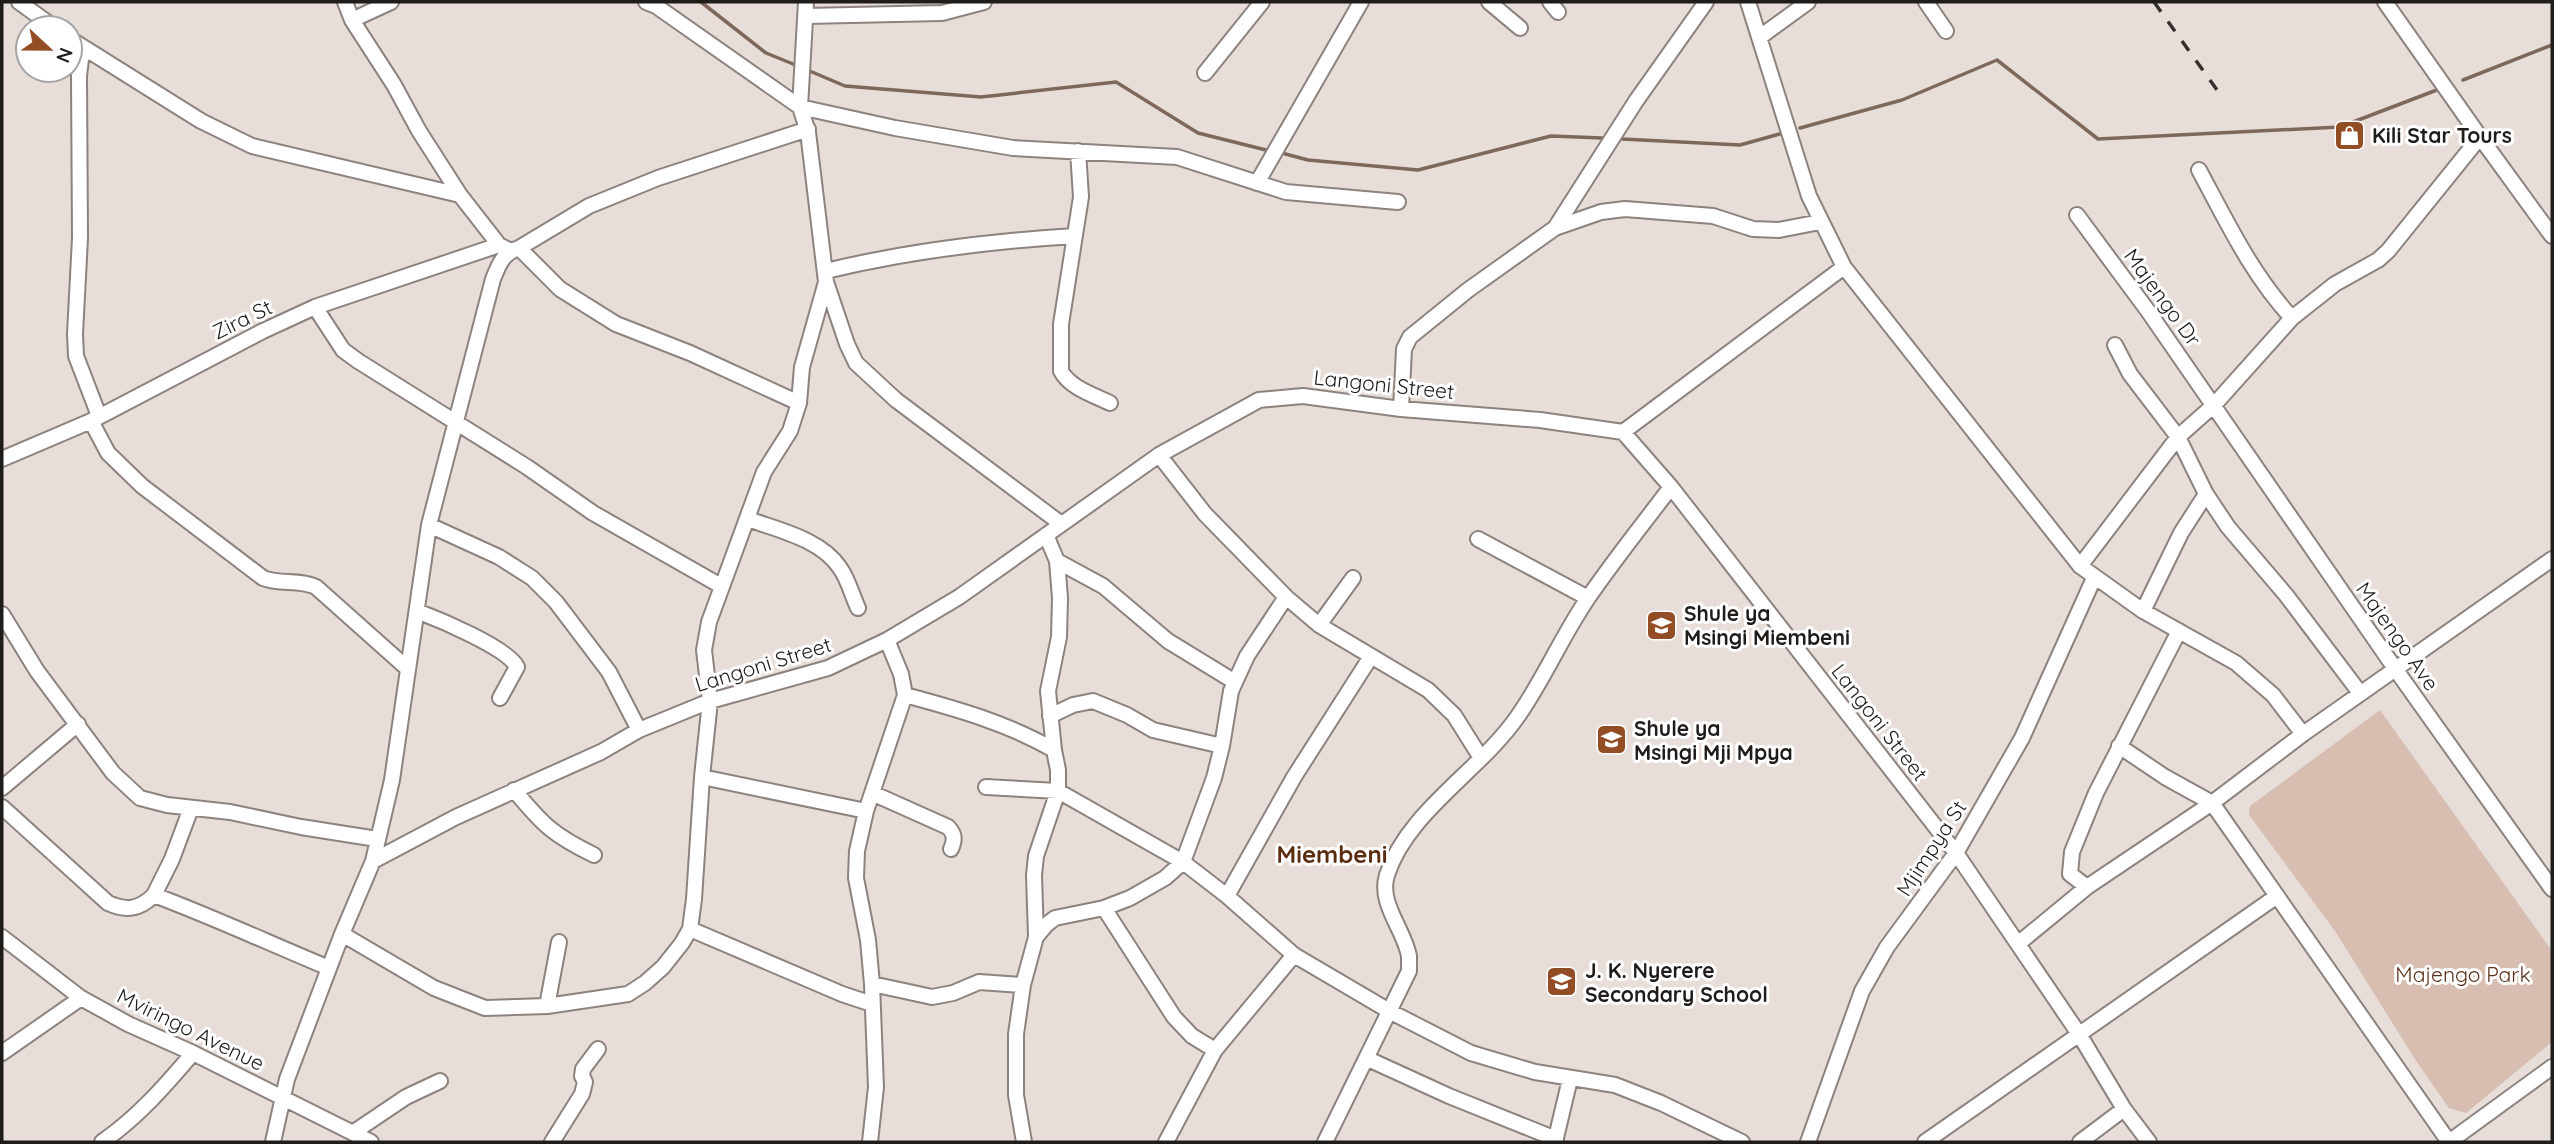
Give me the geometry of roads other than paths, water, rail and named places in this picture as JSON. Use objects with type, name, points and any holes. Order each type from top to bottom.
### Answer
[{"type":"street","points":[[19,2],[36,14]]},
{"type":"street","points":[[345,2],[352,20],[460,195],[510,248],[560,289],[616,324],[690,353],[799,403]]},
{"type":"street","points":[[352,20],[391,2]]},
{"type":"street","points":[[646,2],[656,6],[800,107],[895,128],[1013,148],[1177,157],[1286,192],[1398,202]]},
{"type":"street","points":[[984,2],[942,13],[806,9],[800,107],[808,128],[826,276],[847,344],[856,363],[896,400],[1060,523]]},
{"type":"street","points":[[1205,73],[1262,2]]},
{"type":"street","points":[[1257,183],[1360,2]]},
{"type":"street","points":[[1489,2],[1520,29]]},
{"type":"street","points":[[1555,228],[1636,101],[1706,2]]},
{"type":"street","points":[[1748,2],[1798,164],[1820,222],[1844,267],[2080,566],[2143,611],[2235,663],[2273,695],[2303,734]]},
{"type":"street","points":[[1760,37],[1808,2]]},
{"type":"street","points":[[1926,2],[1946,31]]},
{"type":"street","points":[[2385,2],[2552,236]]},
{"type":"street","points":[[408,669],[316,587],[305,582],[273,582],[263,578],[142,486],[108,453],[76,356],[80,238],[80,59],[86,50],[201,121],[252,146],[460,195]]},
{"type":"street","points":[[274,1142],[287,1080],[342,934],[373,861],[392,780],[429,525],[493,279],[501,259],[510,248],[589,206],[696,165],[808,128]]},
{"type":"street","points":[[2080,566],[2178,437],[2214,405],[2292,318],[2335,284],[2378,260],[2388,251],[2480,137]]},
{"type":"street","points":[[1078,152],[1081,197],[1061,324],[1061,371],[1065,378],[1079,388],[1110,403]]},
{"type":"street","points":[[2199,170],[2239,245],[2273,297],[2292,318]]},
{"type":"street","points":[[1401,409],[1404,349],[1410,337],[1468,290],[1555,228],[1601,212],[1625,209],[1713,216],[1753,229],[1779,230],[1820,222]]},
{"type":"street","name":"Majengo Dr","points":[[2077,215],[2214,405]]},
{"type":"street","points":[[826,276],[882,257],[1022,239],[1075,236]]},
{"type":"street","name":"Zira St","points":[[2,459],[95,419],[263,331],[315,307],[510,248]]},
{"type":"street","points":[[1623,432],[1844,267]]},
{"type":"street","points":[[342,934],[434,988],[485,1008],[547,1006],[628,995],[663,967],[682,943],[690,929],[710,701],[704,650],[709,622],[764,472],[790,431],[799,403],[802,367],[826,276]]},
{"type":"street","points":[[315,307],[343,350],[593,513],[721,586]]},
{"type":"street","points":[[2115,345],[2130,374],[2178,437],[2206,494],[2228,527],[2286,595],[2360,694]]},
{"type":"street","name":"Langoni Street","points":[[373,861],[456,817],[601,752],[639,730],[710,701],[828,668],[887,640],[959,597],[1159,455],[1259,400],[1303,396],[1401,409],[1540,420],[1623,432],[1671,487],[1956,853],[2079,1034],[2124,1109],[2149,1142]]},
{"type":"street","name":"Majengo Ave","points":[[2214,405],[2396,670],[2552,889]]},
{"type":"street","points":[[1159,455],[1205,514],[1286,597],[1319,625],[1370,658],[1428,690],[1454,715],[1481,758]]},
{"type":"street","points":[[1325,1142],[1409,971],[1408,954],[1386,897],[1386,878],[1395,857],[1436,803],[1518,716],[1588,598],[1671,487]]},
{"type":"street","points":[[2143,611],[2181,533],[2206,494]]},
{"type":"street","points":[[748,519],[800,538],[823,550],[841,568],[858,608]]},
{"type":"street","points":[[429,525],[499,557],[532,578],[556,602],[609,672],[639,730]]},
{"type":"street","points":[[1024,1142],[1016,1095],[1016,1034],[1023,985],[1036,937],[1036,856],[1058,791],[1048,691],[1060,621],[1057,561],[1046,535]]},
{"type":"street","points":[[1478,539],[1588,598]]},
{"type":"street","points":[[1057,561],[1103,586],[1168,641],[1235,682]]},
{"type":"street","points":[[2019,943],[2087,887],[2212,803],[2303,734],[2552,561]]},
{"type":"street","points":[[1319,625],[1353,578]]},
{"type":"street","name":"Mjimpya St","points":[[1808,1142],[1862,991],[1887,947],[1956,853],[2033,716],[2094,578]]},
{"type":"street","points":[[1036,937],[1055,918],[1104,908],[1130,898],[1165,878],[1183,862],[1206,802],[1223,746],[1231,691],[1247,656],[1286,597]]},
{"type":"street","points":[[417,611],[489,645],[514,662],[517,667],[514,676],[500,698]]},
{"type":"street","points":[[2,614],[37,671],[113,773],[131,791],[150,801],[230,812],[377,839]]},
{"type":"street","points":[[2087,887],[2070,874],[2072,852],[2096,793],[2179,631]]},
{"type":"street","points":[[870,1142],[876,1087],[872,984],[868,940],[856,878],[857,851],[866,811],[905,695],[901,674],[887,640]]},
{"type":"street","points":[[1227,896],[1294,777],[1370,658]]},
{"type":"street","points":[[905,695],[980,716],[1027,734],[1054,750]]},
{"type":"street","points":[[1050,716],[1073,705],[1093,701],[1127,715],[1153,730],[1223,746]]},
{"type":"street","points":[[2,788],[78,724]]},
{"type":"street","points":[[2119,746],[2165,777],[2212,803],[2449,1142],[2552,1067]]},
{"type":"street","points":[[702,777],[866,811]]},
{"type":"street","points":[[986,787],[1058,791],[1183,862],[1227,896],[1294,955],[1391,1012],[1471,1053],[1535,1072],[1615,1085],[1661,1103],[1742,1142]]},
{"type":"street","points":[[514,790],[547,828],[594,855]]},
{"type":"street","points":[[872,793],[948,827],[953,832],[951,849]]},
{"type":"street","points":[[2,807],[107,904],[121,909],[145,904],[154,895],[172,859],[191,808]]},
{"type":"street","points":[[154,895],[329,968]]},
{"type":"street","points":[[1925,1142],[2277,896]]},
{"type":"street","points":[[1104,908],[1174,1017],[1192,1036],[1215,1050]]},
{"type":"street","points":[[690,929],[872,1004]]},
{"type":"street","name":"Mviringo Avenue","points":[[2,937],[81,998],[128,1024],[193,1053],[371,1142]]},
{"type":"street","points":[[547,1006],[559,942]]},
{"type":"street","points":[[1167,1142],[1215,1050],[1294,955]]},
{"type":"street","points":[[872,984],[932,997],[953,993],[979,982],[1023,985]]},
{"type":"street","points":[[2,1054],[81,998]]},
{"type":"street","points":[[552,1142],[583,1094],[583,1069],[598,1049]]},
{"type":"street","points":[[102,1142],[155,1099],[193,1053]]},
{"type":"street","points":[[1368,1059],[1555,1141],[1570,1079]]},
{"type":"street","points":[[354,1132],[397,1102],[440,1080]]},
{"type":"street","points":[[2080,1142],[2124,1109]]},
{"type":"waterway","points":[[701,2],[766,53],[798,66]]},
{"type":"waterway","points":[[2463,80],[2552,45]]},
{"type":"waterway","points":[[1800,128],[1902,100],[1997,60],[2098,139],[2340,127],[2442,88]]},
{"type":"waterway","points":[[805,69],[845,86],[981,97],[1116,82],[1198,133],[1270,151]]},
{"type":"waterway","points":[[1622,139],[1740,145],[1783,133]]},
{"type":"waterway","points":[[1278,152],[1308,160],[1418,170],[1551,136],[1602,138]]},
{"type":"railway","points":[[2154,2],[2222,97]]},
{"type":"place","name":"Kili Star Tours","points":[[2349,135]]},
{"type":"place","name":"Shule ya Msingi Miembeni","points":[[1661,625]]},
{"type":"place","name":"Shule ya Msingi Mji Mpya","points":[[1611,740]]},
{"type":"place","name":"J. K. Nyerere Secondary School","points":[[1562,982]]},
{"type":"district","name":"Miembeni","points":[[1332,854]]},
{"type":"park label","name":"Majengo Park","points":[[2463,974]]}]
